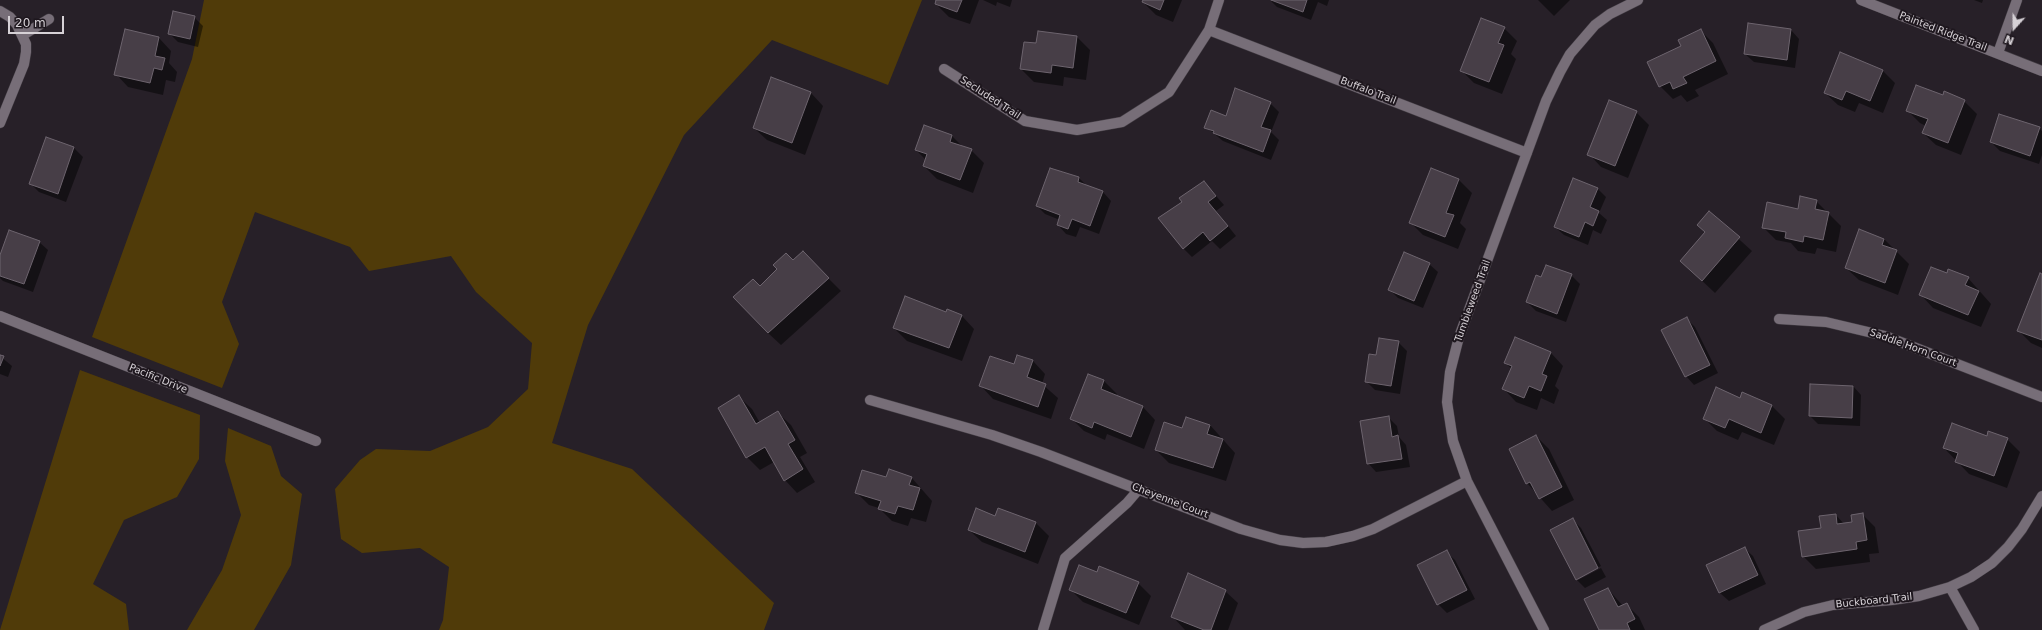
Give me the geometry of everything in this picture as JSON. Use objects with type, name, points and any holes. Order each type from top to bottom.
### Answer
[{"type":"street","name":"Secluded Trail","points":[[944,69],[1025,120],[1076,130],[1122,122],[1169,92],[1209,30],[1219,0]]},
{"type":"street","name":"Tumbleweed Trail","points":[[1544,630],[1467,481],[1453,441],[1447,402],[1450,372],[1459,337],[1546,101],[1570,54],[1595,25],[1610,14],[1638,0]]},
{"type":"street","name":"Painted Ridge Trail","points":[[1861,0],[2042,71]]},
{"type":"street","points":[[1998,53],[2017,0]]},
{"type":"street","points":[[0,11],[10,17],[23,35],[26,44],[24,64],[0,123]]},
{"type":"street","points":[[23,35],[48,19]]},
{"type":"street","name":"Buffalo Trail","points":[[1209,30],[1527,153]]},
{"type":"street","name":"Pacific Drive","points":[[0,316],[316,441]]},
{"type":"street","name":"Saddle Horn Court","points":[[1779,319],[1826,322],[1878,334],[2042,397]]},
{"type":"street","name":"Cheyenne Court","points":[[870,400],[999,438],[1139,489],[1241,529],[1280,540],[1303,543],[1326,542],[1346,538],[1373,529],[1467,481]]},
{"type":"street","points":[[1043,630],[1065,558],[1127,503],[1139,489]]},
{"type":"street","name":"Buckboard Trail","points":[[1764,630],[1804,612],[1833,605],[1912,597],[1950,587],[1972,577],[1992,563],[2008,547],[2022,529],[2042,496]]},
{"type":"street","points":[[1950,587],[1974,630]]},
{"type":"shaded area","points":[[204,0],[922,0],[888,85],[772,40],[684,135],[588,325],[552,443],[632,469],[774,603],[764,630],[439,630],[443,620],[449,567],[420,548],[362,553],[341,539],[335,489],[360,460],[376,449],[430,451],[488,427],[528,389],[532,343],[476,292],[451,256],[369,271],[350,247],[255,212],[222,302],[239,344],[222,388],[92,337],[192,59]]},
{"type":"shaded area","points":[[80,370],[200,415],[199,459],[177,497],[124,520],[93,584],[126,604],[129,630],[0,630]]},
{"type":"shaded area","points":[[228,428],[271,446],[281,476],[302,494],[291,565],[254,630],[187,630],[222,570],[241,515],[225,461]]},
{"type":"building","points":[[936,0],[962,0],[957,12],[935,4]]},
{"type":"building","points":[[1143,0],[1164,0],[1160,10],[1142,2]]},
{"type":"building","points":[[1271,0],[1307,0],[1303,12]]},
{"type":"building","points":[[173,11],[195,16],[190,39],[168,34]]},
{"type":"building","points":[[1481,18],[1505,27],[1498,43],[1504,45],[1489,82],[1460,71]]},
{"type":"building","points":[[1748,23],[1791,29],[1787,60],[1744,54]]},
{"type":"building","points":[[125,29],[159,37],[155,56],[165,58],[162,70],[154,68],[150,83],[114,75]]},
{"type":"building","points":[[1701,29],[1716,61],[1683,77],[1687,83],[1673,89],[1670,82],[1659,87],[1647,62],[1681,46],[1678,40]]},
{"type":"building","points":[[1038,31],[1077,36],[1073,68],[1052,65],[1051,73],[1020,69],[1024,42],[1036,43]]},
{"type":"building","points":[[1840,52],[1883,70],[1870,101],[1846,91],[1842,100],[1824,93]]},
{"type":"building","points":[[771,77],[811,92],[792,143],[753,128]]},
{"type":"building","points":[[1916,85],[1943,95],[1944,91],[1965,100],[1948,143],[1922,133],[1928,119],[1906,111]]},
{"type":"building","points":[[1235,88],[1271,102],[1261,127],[1271,130],[1263,152],[1213,133],[1214,131],[1204,128],[1211,110],[1226,116]]},
{"type":"building","points":[[1609,100],[1637,111],[1615,166],[1587,155]]},
{"type":"building","points":[[1999,114],[2040,127],[2030,156],[1990,142]]},
{"type":"building","points":[[924,125],[952,135],[950,142],[972,149],[960,180],[923,166],[927,154],[915,150]]},
{"type":"building","points":[[46,137],[74,147],[58,194],[29,184]]},
{"type":"building","points":[[1050,168],[1079,177],[1078,182],[1103,191],[1090,226],[1072,219],[1068,229],[1057,225],[1060,215],[1036,206]]},
{"type":"building","points":[[1431,168],[1459,179],[1446,213],[1454,215],[1445,237],[1409,223]]},
{"type":"building","points":[[1573,178],[1598,188],[1590,207],[1599,211],[1593,226],[1585,222],[1579,237],[1554,227]]},
{"type":"building","points":[[1204,181],[1216,196],[1208,202],[1228,226],[1210,241],[1203,232],[1183,249],[1158,218],[1182,202],[1179,198]]},
{"type":"building","points":[[1800,196],[1817,200],[1815,209],[1829,212],[1823,240],[1804,236],[1803,242],[1785,238],[1786,232],[1762,228],[1767,202],[1798,209]]},
{"type":"building","points":[[1709,211],[1740,237],[1702,281],[1680,261],[1705,232],[1697,225]]},
{"type":"building","points":[[1859,229],[1884,239],[1882,245],[1897,250],[1885,283],[1845,268]]},
{"type":"building","points":[[9,230],[40,241],[24,284],[0,276],[0,255]]},
{"type":"building","points":[[803,251],[829,278],[768,333],[733,297],[753,279],[760,286],[777,269],[773,265],[786,253],[793,260]]},
{"type":"building","points":[[1404,252],[1430,263],[1414,301],[1388,290]]},
{"type":"building","points":[[1546,265],[1572,274],[1557,314],[1526,302],[1536,275],[1541,277]]},
{"type":"building","points":[[1931,267],[1947,273],[1948,269],[1969,277],[1965,285],[1979,291],[1968,315],[1919,295]]},
{"type":"building","points":[[2040,273],[2042,274],[2042,340],[2017,331]]},
{"type":"building","points":[[905,296],[946,312],[947,309],[962,315],[949,348],[893,328]]},
{"type":"building","points":[[1687,317],[1710,365],[1685,377],[1661,330]]},
{"type":"building","points":[[1515,337],[1551,352],[1542,374],[1547,376],[1541,391],[1529,386],[1524,398],[1502,389],[1512,366],[1504,363]]},
{"type":"building","points":[[1379,338],[1399,341],[1391,386],[1365,382],[1369,354],[1376,355]]},
{"type":"building","points":[[0,355],[4,356],[0,366]]},
{"type":"building","points":[[1017,355],[1033,360],[1027,377],[1046,384],[1038,407],[979,386],[990,356],[1014,364]]},
{"type":"building","points":[[1088,374],[1104,380],[1101,389],[1143,406],[1131,437],[1094,422],[1092,428],[1070,419]]},
{"type":"building","points":[[1810,384],[1853,386],[1852,418],[1809,416]]},
{"type":"building","points":[[1716,387],[1740,398],[1742,392],[1772,405],[1761,433],[1729,419],[1725,428],[1703,419]]},
{"type":"building","points":[[739,395],[756,424],[778,411],[795,440],[788,444],[803,469],[784,481],[765,447],[746,458],[718,408]]},
{"type":"building","points":[[1389,416],[1392,437],[1398,435],[1402,459],[1367,464],[1360,421]]},
{"type":"building","points":[[1186,417],[1210,425],[1207,434],[1223,439],[1213,468],[1155,450],[1164,422],[1182,428]]},
{"type":"building","points":[[1952,423],[1987,436],[1988,431],[2008,438],[1994,476],[1955,462],[1958,453],[1943,448]]},
{"type":"building","points":[[1536,435],[1562,487],[1539,499],[1530,482],[1526,484],[1509,449]]},
{"type":"building","points":[[889,469],[912,477],[909,485],[920,488],[913,510],[898,506],[895,514],[878,509],[881,501],[855,493],[862,470],[886,477]]},
{"type":"building","points":[[976,508],[995,516],[998,508],[1036,522],[1025,552],[968,530]]},
{"type":"building","points":[[1863,513],[1867,540],[1856,542],[1857,549],[1802,557],[1798,531],[1821,528],[1819,516],[1836,514],[1837,524],[1852,522],[1851,515]]},
{"type":"building","points":[[1573,518],[1598,568],[1576,580],[1550,530]]},
{"type":"building","points":[[1745,547],[1758,575],[1719,593],[1706,565]]},
{"type":"building","points":[[1447,550],[1467,590],[1437,605],[1417,565]]},
{"type":"building","points":[[1079,565],[1097,572],[1099,566],[1139,582],[1126,613],[1069,590]]},
{"type":"building","points":[[1188,573],[1226,590],[1211,630],[1204,630],[1171,617]]},
{"type":"building","points":[[1608,588],[1618,607],[1627,603],[1635,619],[1627,623],[1630,630],[1599,630],[1584,599]]}]
